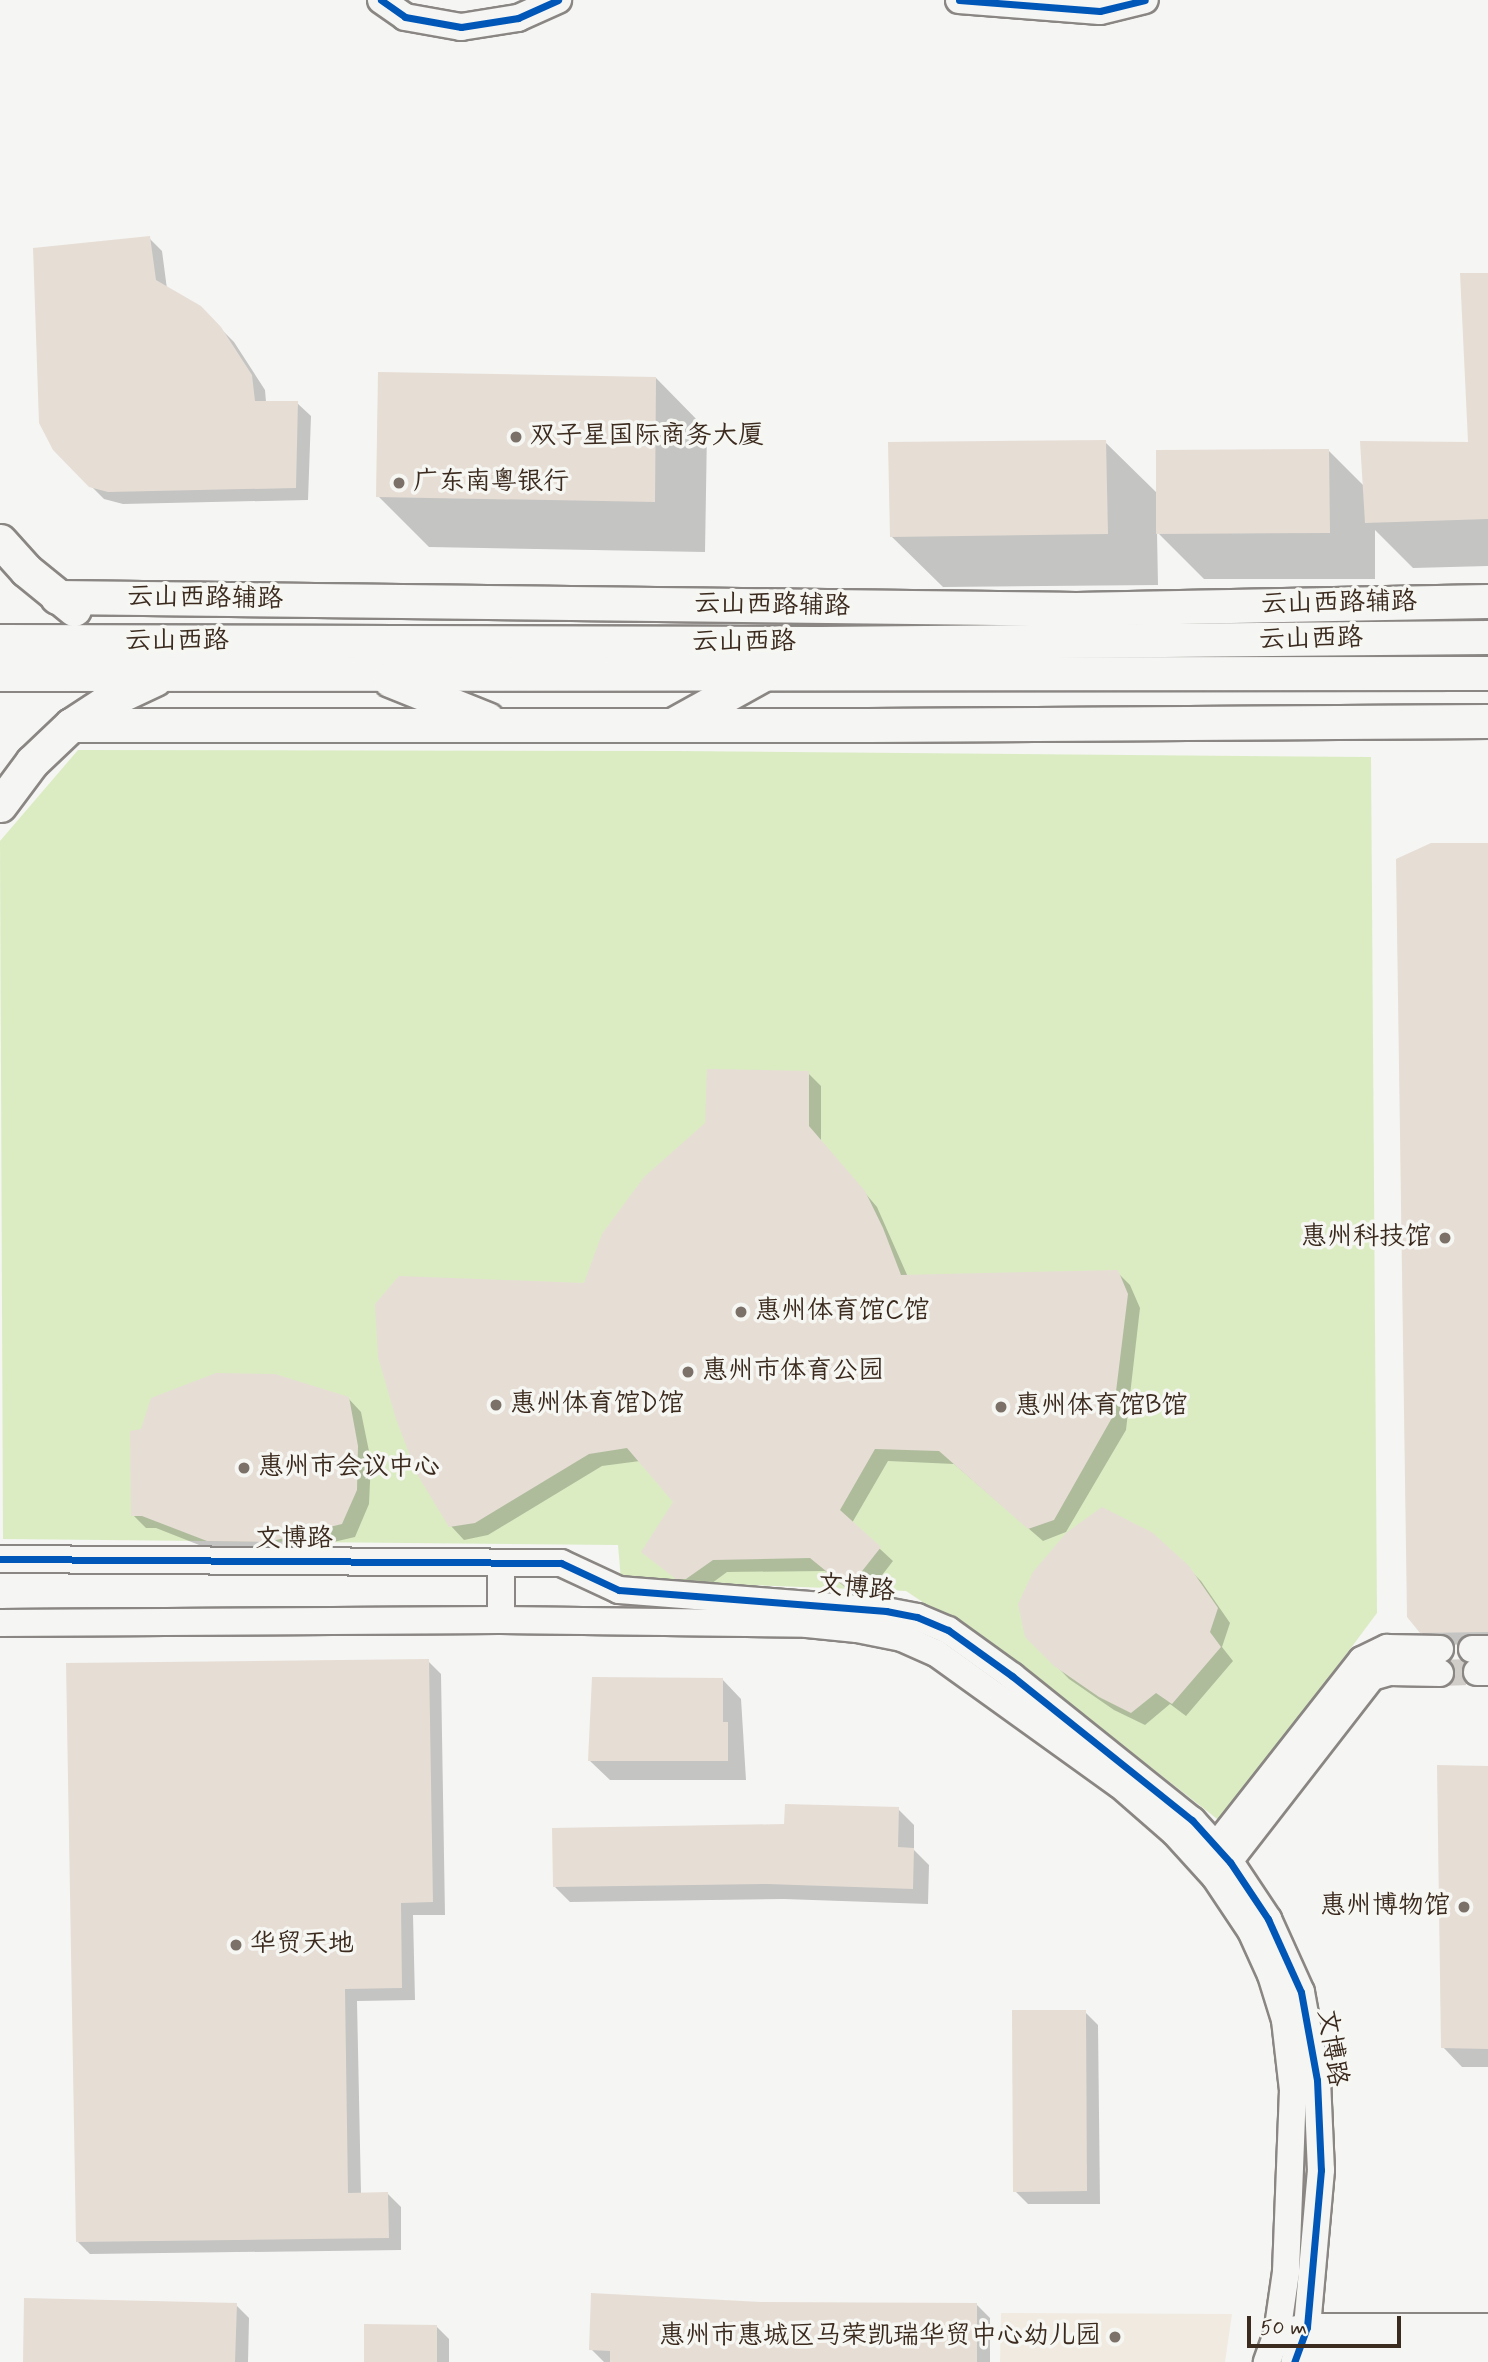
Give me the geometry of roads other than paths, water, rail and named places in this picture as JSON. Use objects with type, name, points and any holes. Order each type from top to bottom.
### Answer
[{"type":"main road","points":[[0,541],[57,597],[115,632],[149,643]]},
{"type":"main road","name":"云山西路辅路","points":[[57,597],[1076,609],[1488,601]]},
{"type":"main road","points":[[820,643],[922,607]]},
{"type":"main road","points":[[1076,609],[1167,642]]},
{"type":"main road","name":"云山西路","points":[[0,641],[820,643],[1488,638]]},
{"type":"main road","name":"云山西路","points":[[0,674],[1488,673]]},
{"type":"main road","points":[[0,805],[32,762],[71,725],[106,702],[166,674]]},
{"type":"main road","points":[[375,674],[503,725]]},
{"type":"main road","points":[[673,725],[764,674]]},
{"type":"main road","points":[[71,725],[1488,721]]},
{"type":"street","points":[[381,0],[404,17],[461,27],[518,18],[558,0]]},
{"type":"street","points":[[958,0],[1100,11],[1145,0]]},
{"type":"street","name":"文博路","points":[[0,1559],[561,1563],[619,1590],[886,1611],[917,1617],[948,1630],[1012,1676],[1192,1820],[1251,1931],[1271,1975],[1285,2020],[1293,2090],[1290,2208],[1276,2334],[1267,2362]]},
{"type":"street","points":[[501,1563],[501,1619]]},
{"type":"street","name":"文博路","points":[[0,1623],[501,1619],[807,1624],[902,1638],[936,1653],[968,1673],[1120,1786],[1175,1833],[1215,1862],[1268,1919],[1301,1992],[1317,2080],[1321,2170],[1300,2346]]},
{"type":"street","points":[[1215,1862],[1362,1660],[1387,1648],[1440,1661]]},
{"type":"street","points":[[1300,2346],[1488,2327]]},
{"type":"street","points":[[1276,2334],[1300,2346],[1488,2351]]},
{"type":"tunnel","points":[[1440,1673],[1477,1672]]},
{"type":"place","name":"双子星国际商务大厦","points":[[516,437]]},
{"type":"place","name":"广东南粤银行","points":[[399,483]]},
{"type":"place","name":"惠州科技馆","points":[[1445,1238]]},
{"type":"place","name":"惠州体育馆C馆","points":[[741,1312]]},
{"type":"place","name":"惠州市体育公园","points":[[688,1372]]},
{"type":"place","name":"惠州体育馆D馆","points":[[496,1405]]},
{"type":"place","name":"惠州体育馆B馆","points":[[1001,1407]]},
{"type":"place","name":"惠州市会议中心","points":[[244,1468]]},
{"type":"place","name":"惠州博物馆","points":[[1464,1907]]},
{"type":"place","name":"华贸天地","points":[[236,1945]]},
{"type":"place","name":"惠州市惠城区马荣凯瑞华贸中心幼儿园","points":[[1115,2337]]}]
